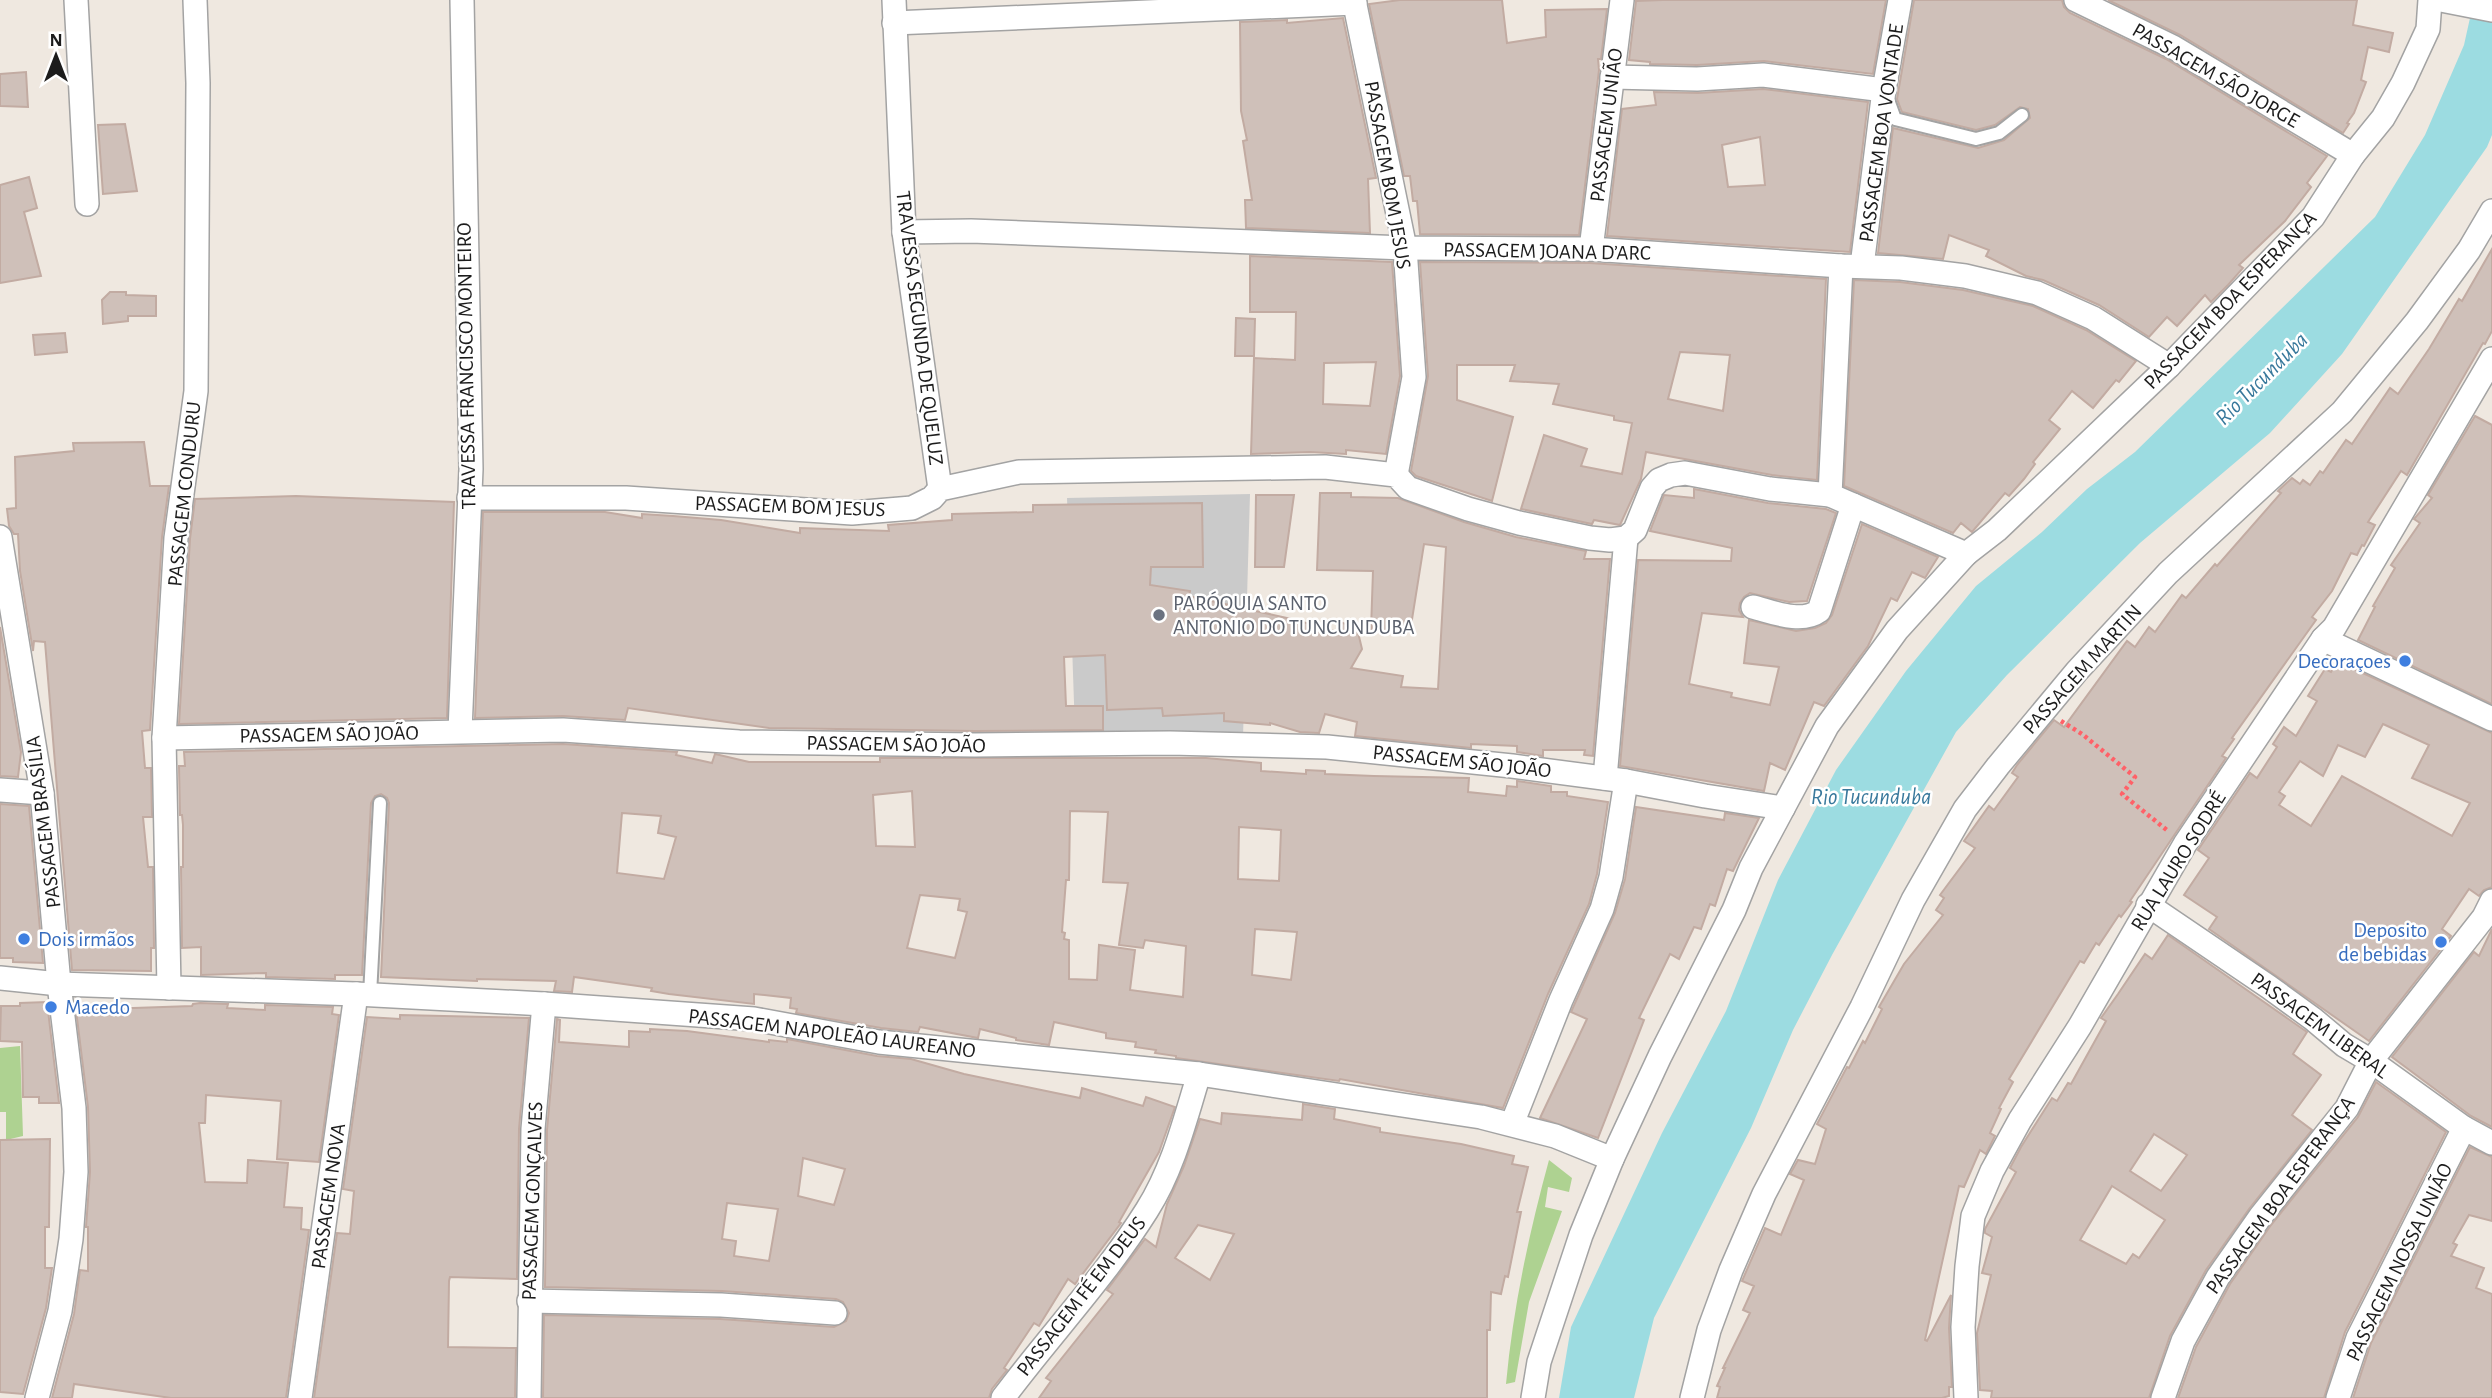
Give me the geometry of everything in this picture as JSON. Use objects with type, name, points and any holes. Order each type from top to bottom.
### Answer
[{"type":"street","points":[[76,0],[87,204]]},
{"type":"street","name":"PASSAGEM CONDURU","points":[[169,988],[164,737],[176,538],[196,391],[198,83],[195,0]]},
{"type":"street","name":"TRAVESSA FRANCISCO MONTEIRO","points":[[460,731],[471,469],[462,0]]},
{"type":"street","name":"PASSAGEM UNIÃO","points":[[1591,249],[1622,0]]},
{"type":"street","name":"PASSAGEM BOA VONTADE","points":[[1830,495],[1852,266],[1900,0]]},
{"type":"street","name":"PASSAGEM SÃO JORGE","points":[[2076,0],[2173,47],[2353,155]]},
{"type":"street","name":"PASSAGEM BOA ESPERANÇA","points":[[1533,1398],[1539,1362],[1581,1235],[1612,1159],[1660,1056],[1734,910],[1751,868],[1827,726],[1897,631],[1966,554],[1997,530],[2169,366],[2313,217],[2353,155],[2383,118],[2403,83],[2428,29],[2430,0]]},
{"type":"street","points":[[2442,0],[2492,10]]},
{"type":"street","points":[[894,11],[1354,1]]},
{"type":"street","name":"PASSAGEM BOM JESUS","points":[[1354,1],[1405,248],[1414,377],[1396,475]]},
{"type":"street","name":"TRAVESSA SEGUNDA DE QUELUZ","points":[[894,11],[904,232],[940,489]]},
{"type":"street","points":[[1612,77],[1697,79],[1763,75],[1884,90]]},
{"type":"street","name":"PASSAGEM MARTIN","points":[[1692,1398],[1709,1330],[1764,1194],[1862,1007],[1913,900],[1965,809],[2043,710],[2168,573],[2342,412],[2417,321],[2469,250],[2492,212]]},
{"type":"street","name":"PASSAGEM JOANA D’ARC","points":[[904,232],[971,230],[1405,248],[1591,249],[1965,276],[2037,293],[2093,318],[2169,366]]},
{"type":"street","name":"RUA LAURO SODRÉ","points":[[1966,1398],[1964,1327],[1967,1266],[1973,1216],[1992,1171],[2185,844],[2323,639],[2334,628],[2492,359]]},
{"type":"street","name":"PASSAGEM BOM JESUS","points":[[469,498],[626,498],[852,513],[912,508],[932,498],[940,489],[1019,472],[1325,467],[1396,475],[1408,488],[1468,509],[1590,538],[1626,538]]},
{"type":"street","points":[[1512,1124],[1561,1000],[1602,909],[1611,877],[1626,538],[1635,530],[1652,488],[1659,480],[1671,475],[1685,474],[1770,489],[1830,495],[1966,554]]},
{"type":"street","points":[[1753,607],[1801,616],[1813,615],[1819,611],[1853,505]]},
{"type":"street","name":"PASSAGEM BRASÍLIA","points":[[0,537],[43,793],[59,984],[74,1108],[76,1172],[71,1239],[60,1311],[37,1398]]},
{"type":"street","points":[[2323,639],[2492,719]]},
{"type":"street","name":"PASSAGEM SÃO JOÃO","points":[[164,737],[562,730],[739,742],[975,745],[1170,743],[1327,747],[1615,779],[1783,808]]},
{"type":"street","points":[[0,790],[43,793]]},
{"type":"street","name":"PASSAGEM BOA ESPERANÇA","points":[[2163,1398],[2183,1341],[2218,1276],[2260,1217],[2347,1108],[2371,1061],[2484,917],[2492,901]]},
{"type":"street","name":"PASSAGEM LIBERAL","points":[[2148,905],[2269,987],[2344,1045],[2371,1061],[2464,1129],[2492,1143]]},
{"type":"street","name":"PASSAGEM NAPOLEÃO LAUREANO","points":[[0,978],[59,984],[544,1004],[754,1019],[879,1042],[1199,1074],[1512,1124],[1555,1136],[1612,1159]]},
{"type":"street","name":"PASSAGEM NOVA","points":[[300,1398],[363,995]]},
{"type":"street","name":"PASSAGEM GONÇALVES","points":[[529,1398],[533,1129],[544,1004]]},
{"type":"street","name":"PASSAGEM FÉ EM DEUS","points":[[1003,1398],[1104,1270],[1148,1208],[1172,1157],[1199,1074]]},
{"type":"street","name":"PASSAGEM NOSSA UNIÃO","points":[[2338,1398],[2358,1338],[2464,1129]]},
{"type":"street","points":[[529,1301],[721,1306],[835,1313]]},
{"type":"lane","points":[[1884,90],[1895,119],[1976,139],[1999,133],[2022,115]]},
{"type":"lane","points":[[363,995],[380,803]]},
{"type":"path","points":[[2043,710],[2082,734],[2135,777],[2122,794],[2185,844]]},
{"type":"shaded area","name":"PARÓQUIA SANTO ANTONIO DO TUNCUNDUBA","points":[[1250,494],[1243,737],[1075,732],[1067,498]]},
{"type":"green space","points":[[20,1046],[23,1136],[6,1140],[6,1112],[0,1112],[0,1048]]},
{"type":"green space","points":[[1549,1160],[1572,1178],[1569,1192],[1548,1187],[1545,1207],[1562,1211],[1529,1302],[1515,1382],[1506,1384],[1523,1271]]},
{"type":"water","name":"Rio Tucunduba","points":[[2474,0],[2492,0],[2492,135],[2487,147],[2342,354],[2270,433],[2140,543],[2007,675],[1956,732],[1793,1030],[1751,1128],[1654,1318],[1634,1398],[1559,1398],[1571,1327],[1662,1133],[1726,1011],[1778,880],[1836,770],[1906,671],[1976,586],[2042,532],[2087,489],[2135,452],[2375,217],[2425,135],[2464,45]]},
{"type":"building","points":[[1400,0],[1502,0],[1507,43],[1546,37],[1545,10],[1607,9],[1601,59],[1598,59],[1599,70],[1579,235],[1420,234],[1417,201],[1413,201],[1410,176],[1404,176],[1369,4]]},
{"type":"building","points":[[1886,0],[1873,74],[1764,61],[1697,65],[1650,64],[1629,60],[1636,1]]},
{"type":"building","points":[[1914,0],[2062,0],[2070,13],[2166,59],[2327,156],[2307,183],[2311,187],[2285,221],[2239,265],[2243,268],[2228,285],[2211,302],[2205,295],[2177,326],[2167,317],[2149,337],[2099,305],[2043,280],[2026,276],[1986,256],[1989,250],[1949,235],[1943,259],[1878,253],[1893,128],[1978,148],[2004,140],[2030,118],[2028,109],[2020,107],[1995,125],[1976,130],[1902,112],[1897,99]]},
{"type":"building","points":[[2108,0],[2357,0],[2353,25],[2393,33],[2389,52],[2368,47],[2361,80],[2366,82],[2343,133],[2180,35]]},
{"type":"building","points":[[1343,18],[1376,178],[1368,179],[1370,233],[1246,228],[1245,200],[1252,200],[1243,141],[1247,140],[1241,111],[1240,22],[1287,20],[1287,23]]},
{"type":"building","points":[[26,72],[28,107],[0,106],[0,74]]},
{"type":"building","points":[[1763,89],[1868,102],[1850,252],[1607,236],[1622,109],[1656,105],[1654,92],[1698,93]],"holes":[[[1760,137],[1765,185],[1728,187],[1722,145]]]},
{"type":"building","points":[[125,124],[137,191],[103,194],[98,125]]},
{"type":"building","points":[[29,177],[37,208],[24,212],[41,276],[0,283],[0,185]]},
{"type":"building","points":[[2492,249],[2492,331],[2485,344],[2483,343],[2407,475],[2401,471],[2368,522],[2375,525],[2364,546],[2362,545],[2357,555],[2351,553],[2332,591],[2312,617],[2316,620],[2232,738],[2234,739],[2222,756],[2226,758],[2130,901],[2132,902],[2121,917],[2119,915],[2099,945],[2096,943],[2084,963],[2080,961],[2009,1079],[2013,1082],[1990,1133],[1995,1136],[1986,1154],[1980,1150],[1964,1187],[1959,1186],[1925,1340],[1927,1341],[1951,1295],[1949,1328],[1952,1387],[1949,1387],[1949,1396],[1717,1398],[1720,1387],[1717,1386],[1723,1368],[1750,1313],[1743,1310],[1754,1286],[1742,1281],[1765,1228],[1781,1235],[1804,1180],[1790,1174],[1798,1160],[1815,1164],[1826,1129],[1817,1124],[1847,1067],[1849,1068],[1863,1041],[1865,1043],[1882,1009],[1879,1007],[1904,964],[1943,915],[1936,910],[1944,898],[1940,895],[1975,848],[1964,841],[1989,806],[1994,810],[2018,777],[2012,773],[2017,765],[2054,720],[2064,727],[2127,641],[2135,647],[2149,627],[2155,632],[2182,595],[2186,598],[2215,564],[2217,566],[2281,493],[2278,491],[2280,489],[2292,478],[2300,484],[2303,480],[2310,485],[2320,471],[2323,473],[2346,440],[2352,444],[2390,388],[2398,394],[2459,299],[2462,301]]},
{"type":"building","points":[[1250,256],[1392,262],[1400,376],[1386,454],[1346,450],[1346,454],[1251,454],[1254,358],[1295,360],[1296,312],[1250,312]],"holes":[[[1376,362],[1370,406],[1323,404],[1324,363]]]},
{"type":"building","points":[[1420,262],[1590,263],[1826,279],[1817,480],[1772,475],[1646,452],[1641,479],[1620,525],[1594,520],[1592,524],[1521,509],[1544,435],[1587,449],[1581,466],[1622,474],[1632,423],[1614,420],[1614,416],[1553,404],[1559,384],[1510,381],[1515,365],[1457,365],[1457,400],[1513,417],[1492,501],[1416,476],[1411,471],[1428,376]],"holes":[[[1680,352],[1730,355],[1723,411],[1668,399]]]},
{"type":"building","points":[[1854,280],[1900,282],[1963,290],[2033,306],[2086,330],[2136,361],[2093,408],[2072,391],[2049,420],[2060,429],[2033,462],[2035,464],[2024,479],[2009,496],[2005,493],[1972,532],[1961,523],[1953,533],[1844,486]]},
{"type":"building","points":[[110,292],[156,296],[156,316],[128,316],[128,321],[103,324],[102,300]]},
{"type":"building","points":[[1236,318],[1255,319],[1254,356],[1235,356]]},
{"type":"building","points":[[65,333],[67,352],[35,355],[33,335]]},
{"type":"building","points":[[2475,416],[2492,425],[2492,704],[2358,640],[2375,607],[2373,606],[2395,568],[2391,565],[2420,523],[2414,519],[2432,498],[2428,495]]},
{"type":"building","points":[[144,442],[150,486],[169,486],[162,537],[150,730],[142,731],[145,768],[151,768],[152,817],[143,817],[148,867],[153,867],[154,948],[151,948],[151,971],[72,970],[45,642],[34,641],[33,651],[20,571],[18,534],[14,534],[9,526],[7,509],[16,508],[15,457],[74,451],[73,443]]},
{"type":"building","points":[[1694,489],[1768,503],[1826,509],[1836,513],[1807,601],[1789,602],[1750,593],[1740,603],[1739,610],[1743,617],[1702,613],[1689,684],[1732,693],[1731,697],[1770,705],[1779,667],[1744,663],[1749,620],[1796,631],[1826,623],[1832,615],[1862,524],[1938,557],[1925,578],[1912,572],[1897,601],[1891,598],[1868,646],[1824,706],[1814,702],[1785,770],[1770,763],[1764,791],[1620,766],[1638,560],[1731,561],[1732,548],[1650,531],[1664,495],[1694,498]]},
{"type":"building","points":[[1320,493],[1398,498],[1516,537],[1586,551],[1584,559],[1610,559],[1593,756],[1584,755],[1585,750],[1543,750],[1543,756],[1517,752],[1517,746],[1471,744],[1471,748],[1355,736],[1357,722],[1325,714],[1319,733],[1300,732],[1270,723],[1224,721],[1224,713],[1163,716],[1162,708],[1107,710],[1105,655],[1064,657],[1066,706],[1103,706],[1103,730],[769,728],[628,708],[625,720],[563,716],[475,718],[483,512],[605,512],[642,518],[642,514],[673,516],[721,520],[800,533],[800,528],[889,531],[888,525],[952,520],[952,514],[1033,512],[1033,505],[1202,503],[1203,567],[1151,567],[1150,585],[1190,591],[1189,596],[1337,632],[1340,622],[1357,628],[1362,649],[1351,668],[1403,676],[1401,687],[1438,689],[1446,547],[1424,544],[1410,632],[1371,630],[1373,571],[1317,570]]},
{"type":"building","points":[[1256,495],[1294,495],[1284,567],[1255,567]]},
{"type":"building","points":[[296,496],[454,502],[447,718],[179,724],[190,539],[195,499]]},
{"type":"building","points":[[0,627],[21,752],[18,777],[0,776]]},
{"type":"building","points":[[2337,661],[2492,733],[2492,887],[2479,896],[2469,889],[2442,929],[2451,936],[2369,1041],[2209,929],[2217,917],[2184,895],[2209,858],[2198,850],[2250,773],[2257,778],[2277,747],[2273,744],[2284,727],[2296,736],[2317,701],[2308,696],[2325,669],[2331,672]],"holes":[[[2383,724],[2429,745],[2412,778],[2470,803],[2452,836],[2342,776],[2311,826],[2279,805],[2285,796],[2279,792],[2300,761],[2323,776],[2338,745],[2365,757]]]},
{"type":"building","points":[[563,744],[677,752],[676,755],[712,763],[715,754],[749,762],[880,762],[880,758],[1206,758],[1261,763],[1261,771],[1306,774],[1306,770],[1325,771],[1325,774],[1469,778],[1468,792],[1506,796],[1507,786],[1517,787],[1517,781],[1551,786],[1551,792],[1567,792],[1567,796],[1608,802],[1597,874],[1589,904],[1548,994],[1503,1108],[1340,1079],[1339,1081],[1176,1058],[1155,1053],[1156,1050],[1135,1047],[1136,1042],[1106,1038],[1106,1033],[1054,1022],[1049,1045],[1016,1040],[980,1029],[978,1038],[920,1027],[918,1032],[881,1028],[796,1013],[797,1009],[790,1008],[791,998],[754,994],[754,1004],[669,994],[651,991],[652,988],[574,977],[572,992],[554,991],[556,981],[381,977],[389,803],[381,794],[375,796],[371,803],[362,975],[335,975],[335,979],[266,977],[266,973],[201,975],[201,947],[182,948],[183,825],[180,815],[179,766],[185,766],[184,752]],"holes":[[[912,791],[915,847],[876,846],[873,795]],[[1070,811],[1108,812],[1103,882],[1128,883],[1119,945],[1143,948],[1145,940],[1186,946],[1183,997],[1130,990],[1135,950],[1099,945],[1097,980],[1069,979],[1069,940],[1064,939],[1065,933],[1062,932],[1066,880],[1069,880]],[[622,813],[661,816],[658,833],[676,837],[664,879],[617,873]],[[1239,827],[1281,830],[1279,881],[1238,879]],[[920,895],[960,899],[958,910],[967,912],[955,958],[907,948]],[[1255,929],[1297,932],[1291,980],[1252,975]]]},
{"type":"building","points":[[0,804],[29,806],[43,963],[13,962],[13,958],[0,958]]},
{"type":"building","points":[[1636,807],[1724,820],[1725,813],[1759,818],[1733,871],[1727,869],[1715,906],[1710,904],[1701,929],[1694,927],[1679,959],[1670,954],[1639,1018],[1644,1020],[1598,1138],[1540,1118],[1587,1019],[1571,1012],[1615,913],[1625,879]]},
{"type":"building","points":[[2492,929],[2492,1127],[2471,1116],[2392,1057],[2474,952],[2479,956]]},
{"type":"building","points":[[2168,935],[2307,1032],[2293,1054],[2321,1075],[2292,1115],[2312,1130],[2249,1209],[2206,1270],[2170,1336],[2149,1398],[1991,1398],[1992,1391],[1980,1390],[1977,1333],[1991,1275],[1982,1273],[1992,1237],[1985,1233],[1985,1229],[2016,1172],[2010,1168],[2021,1147],[2052,1098],[2057,1101],[2068,1083],[2071,1084],[2106,1021],[2101,1018],[2145,954],[2152,959]],"holes":[[[2154,1134],[2187,1155],[2161,1191],[2130,1171]],[[2112,1186],[2165,1220],[2139,1258],[2133,1254],[2126,1264],[2080,1240]]]},
{"type":"building","points":[[47,1002],[59,1103],[39,1103],[39,1097],[23,1097],[22,1042],[0,1041],[1,1006]]},
{"type":"building","points":[[200,1003],[265,1010],[265,1005],[333,1007],[332,1014],[339,1015],[319,1162],[277,1159],[281,1101],[206,1095],[205,1123],[199,1123],[205,1182],[247,1183],[248,1160],[288,1163],[284,1207],[302,1208],[301,1229],[309,1230],[286,1398],[171,1398],[74,1384],[72,1398],[52,1398],[74,1314],[80,1270],[88,1271],[88,1107],[76,1010],[192,1006]]},
{"type":"building","points":[[400,1015],[529,1018],[519,1129],[517,1279],[450,1277],[449,1281],[448,1347],[516,1348],[515,1398],[314,1398],[337,1233],[350,1234],[354,1191],[343,1189],[367,1017],[400,1019]]},
{"type":"building","points":[[557,1019],[560,1020],[559,1042],[629,1047],[629,1031],[650,1032],[650,1029],[769,1042],[787,1042],[787,1039],[877,1056],[911,1059],[964,1074],[1080,1098],[1082,1088],[1143,1106],[1146,1097],[1175,1107],[1159,1152],[1119,1222],[1121,1223],[1075,1284],[1068,1279],[1039,1326],[1034,1323],[1004,1368],[1007,1370],[992,1389],[989,1398],[543,1398],[544,1315],[720,1319],[834,1327],[846,1321],[849,1313],[843,1302],[836,1299],[722,1291],[545,1287],[547,1130]],"holes":[[[803,1158],[845,1169],[834,1205],[798,1196]],[[727,1203],[778,1209],[769,1261],[734,1256],[736,1241],[722,1239]]]},
{"type":"building","points":[[2376,1082],[2446,1132],[2345,1332],[2324,1398],[2178,1398],[2196,1347],[2230,1284],[2271,1225],[2358,1117]]},
{"type":"building","points":[[1303,1104],[1335,1109],[1334,1119],[1380,1128],[1380,1132],[1461,1144],[1514,1156],[1512,1164],[1528,1167],[1517,1212],[1521,1212],[1508,1277],[1505,1276],[1501,1294],[1491,1292],[1490,1330],[1487,1330],[1487,1398],[1039,1398],[1051,1381],[1046,1378],[1113,1294],[1107,1290],[1145,1239],[1156,1247],[1167,1204],[1200,1119],[1221,1124],[1222,1113],[1302,1120]],"holes":[[[1198,1225],[1234,1234],[1210,1280],[1175,1258]]]},
{"type":"building","points":[[50,1139],[49,1227],[45,1227],[45,1268],[52,1268],[46,1308],[23,1394],[0,1392],[0,1140]]},
{"type":"building","points":[[2470,1147],[2492,1157],[2492,1221],[2469,1215],[2453,1243],[2457,1245],[2451,1256],[2484,1268],[2476,1288],[2492,1294],[2492,1398],[2353,1398],[2371,1343]]},
{"type":"place","name":"PARÓQUIA SANTO ANTONIO DO TUNCUNDUBA","points":[[1159,615]]},
{"type":"place","name":"Decoraçoes","points":[[2405,661]]},
{"type":"place","name":"Dois irmãos","points":[[24,939]]},
{"type":"place","name":"Deposito de bebidas","points":[[2441,942]]},
{"type":"place","name":"Macedo","points":[[51,1007]]}]
